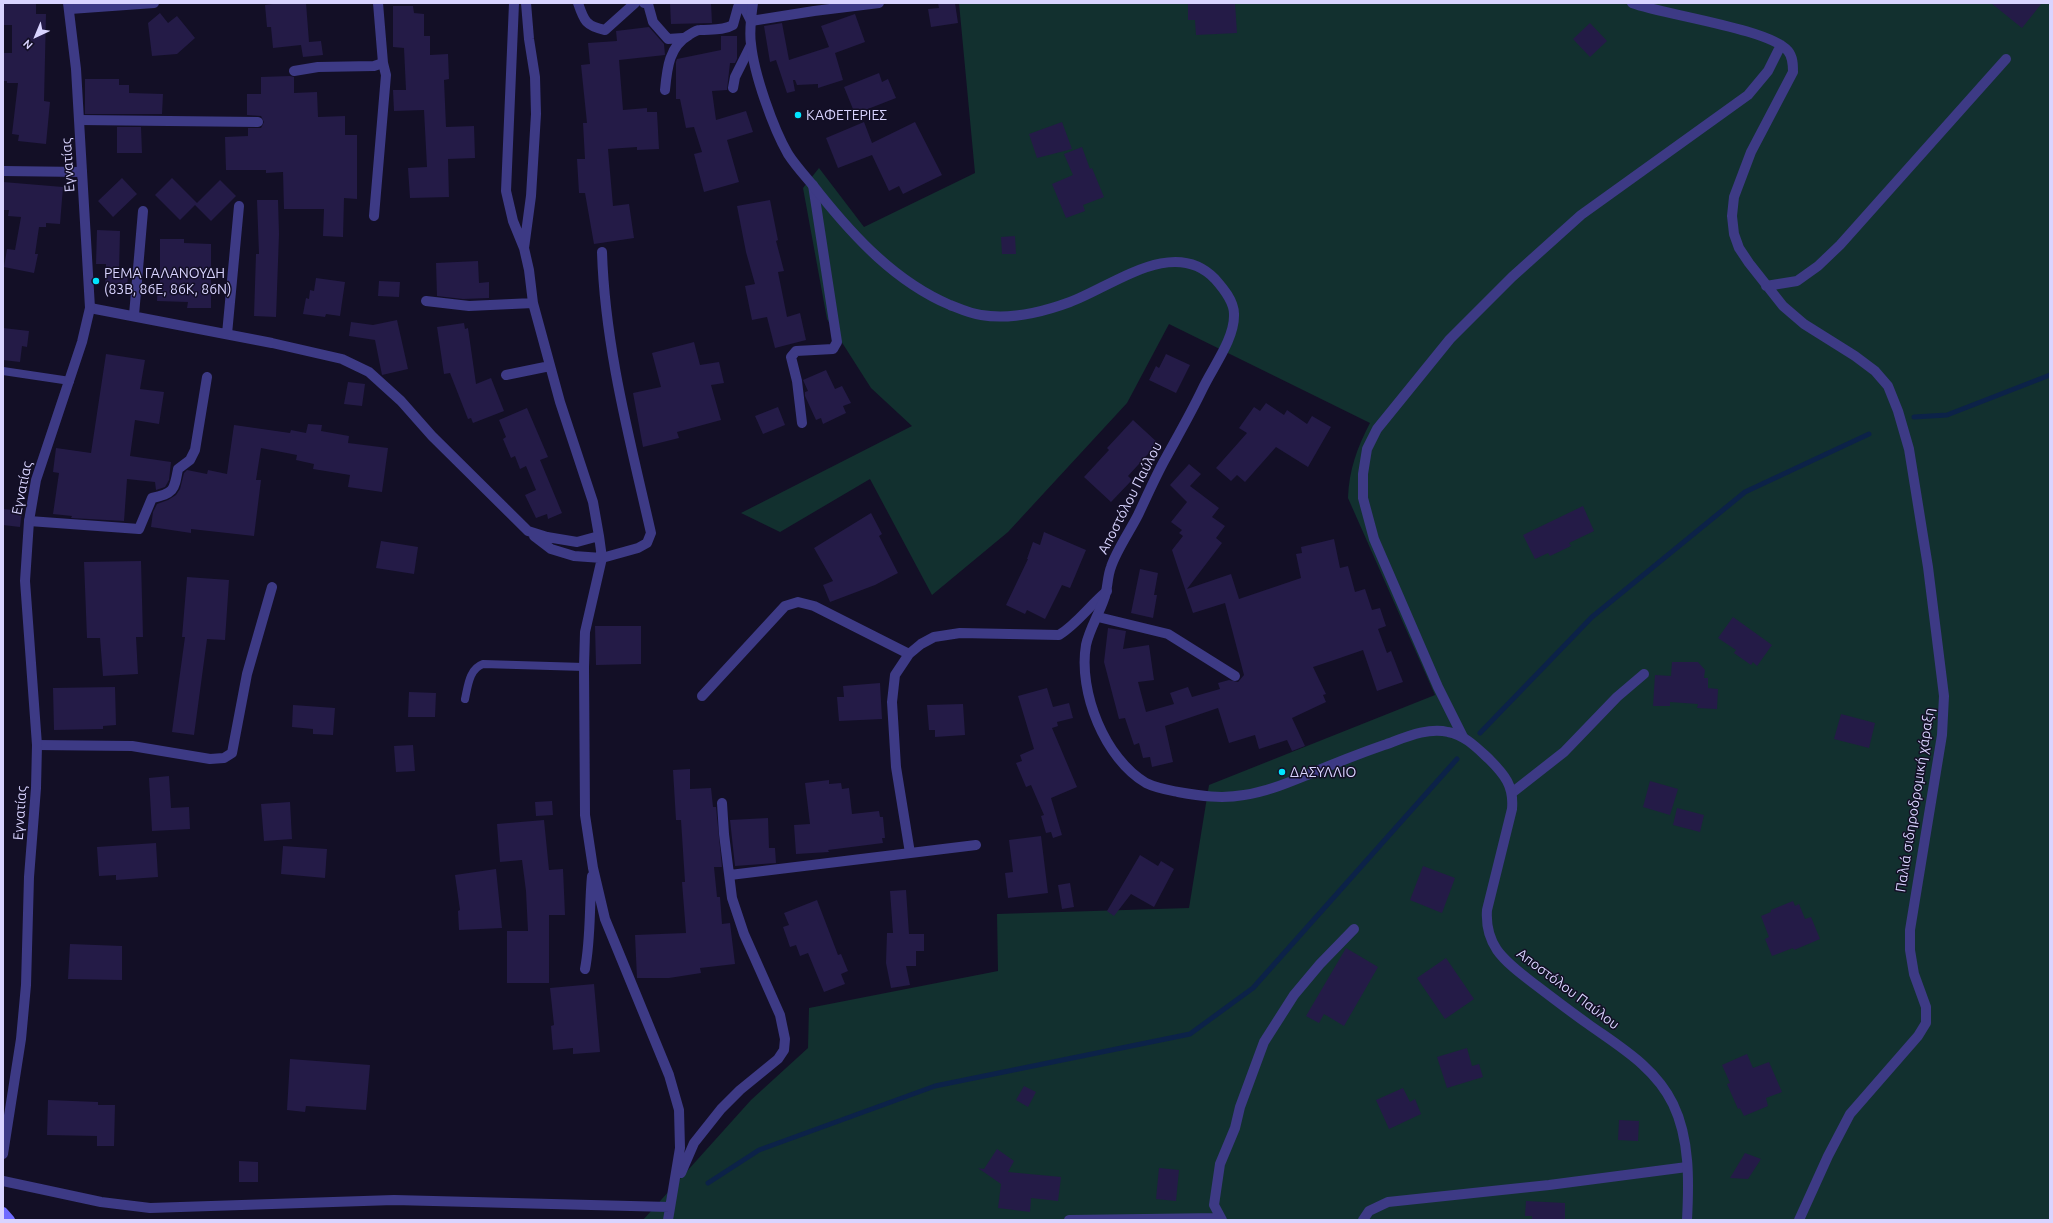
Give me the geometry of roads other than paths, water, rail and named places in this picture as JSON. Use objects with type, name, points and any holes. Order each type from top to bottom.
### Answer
[{"type":"main road","points":[[3,1212],[10,1220]]},
{"type":"street","points":[[69,6],[154,3]]},
{"type":"street","points":[[374,216],[386,75],[383,62],[378,3]]},
{"type":"street","points":[[514,3],[506,191],[513,221],[524,248],[529,270],[533,303],[560,402],[593,502],[599,536],[602,558],[585,632],[585,815],[592,868],[605,919],[669,1075],[679,1110],[680,1148],[668,1220]]},
{"type":"street","points":[[524,248],[531,196],[536,114],[535,77],[528,39],[526,3]]},
{"type":"street","points":[[578,3],[582,17],[591,27],[605,30],[635,3]]},
{"type":"street","points":[[644,3],[648,4],[653,22],[668,39],[683,38]]},
{"type":"street","points":[[665,90],[671,56],[676,45],[683,38],[698,30],[729,28],[733,25],[738,7],[742,3],[751,21],[879,3]]},
{"type":"street","name":"Αποστόλου Παύλου","points":[[753,3],[751,45],[757,74],[776,127],[788,153],[850,229],[890,268],[913,286],[937,299],[982,316],[1014,316],[1071,302],[1137,270],[1163,263],[1192,263],[1204,269],[1223,288],[1229,298],[1234,313],[1231,331],[1222,352],[1110,568],[1107,591],[1098,617],[1086,643],[1088,692],[1095,715],[1110,746],[1120,759],[1146,783],[1162,789],[1216,797],[1242,796],[1275,788],[1406,737],[1429,731],[1445,731],[1463,737],[1492,762],[1508,782],[1513,792],[1512,809],[1487,910],[1487,924],[1497,950],[1516,970],[1581,1020],[1630,1053],[1653,1075],[1672,1104],[1680,1123],[1684,1140],[1687,1167],[1687,1220]]},
{"type":"street","points":[[1463,737],[1438,687],[1374,539],[1363,498],[1363,474],[1367,449],[1377,429],[1450,339],[1478,309],[1581,215],[1748,95],[1768,71],[1781,45],[1757,34],[1661,12],[1632,3]]},
{"type":"street","name":"Εγνατίας","points":[[3,1154],[21,1039],[26,985],[29,877],[36,788],[37,745],[25,581],[29,521],[36,480],[51,431],[70,381],[82,342],[90,308],[80,120],[69,6]]},
{"type":"street","points":[[734,88],[735,77],[751,45]]},
{"type":"street","name":"Παλιά σιδηροδρομική χάραξη","points":[[1781,45],[1789,52],[1793,63],[1793,72],[1751,152],[1734,197],[1732,216],[1734,234],[1739,248],[1766,286],[1784,306],[1804,324],[1855,356],[1875,371],[1888,386],[1898,411],[1909,449],[1928,567],[1944,696],[1942,735],[1910,930],[1910,950],[1914,974],[1926,1007],[1926,1023],[1918,1036],[1850,1114],[1833,1144],[1799,1220]]},
{"type":"street","points":[[1766,286],[1797,281],[1829,256],[2006,59]]},
{"type":"street","points":[[294,71],[318,67],[374,66],[383,62]]},
{"type":"street","points":[[80,120],[258,122]]},
{"type":"street","points":[[3,171],[82,172]]},
{"type":"street","points":[[802,423],[797,381],[791,357],[796,351],[833,349],[837,342],[813,185]]},
{"type":"street","points":[[227,334],[239,206]]},
{"type":"street","points":[[134,315],[142,211]]},
{"type":"street","points":[[90,308],[134,315],[342,359],[369,372],[401,401],[432,436],[528,531],[551,549],[574,556],[602,558],[638,548],[647,543],[651,533],[611,355],[603,280],[602,252]]},
{"type":"street","points":[[426,301],[469,306],[533,303]]},
{"type":"street","points":[[506,375],[550,366]]},
{"type":"street","points":[[29,521],[139,529],[152,498],[170,494],[175,488],[178,469],[190,460],[196,450],[207,377]]},
{"type":"street","points":[[528,531],[547,537],[577,542],[599,536]]},
{"type":"street","points":[[37,745],[132,746],[210,759],[224,758],[232,752],[247,674],[272,587]]},
{"type":"street","points":[[910,853],[896,767],[892,702],[895,676],[909,654],[921,644],[934,637],[960,633],[1059,635],[1069,629],[1094,602],[1107,591]]},
{"type":"street","points":[[702,696],[785,606],[798,602],[814,606],[909,654]]},
{"type":"street","points":[[1098,617],[1168,634],[1235,676]]},
{"type":"street","points":[[1513,792],[1564,752],[1617,697],[1644,674]]},
{"type":"street","points":[[673,1191],[686,1158],[694,1144],[721,1109],[740,1090],[778,1059],[784,1050],[785,1039],[780,1015],[744,934],[732,898],[724,834],[722,803]]},
{"type":"street","points":[[730,876],[976,845]]},
{"type":"street","points":[[585,969],[590,946],[589,903],[592,868]]},
{"type":"street","points":[[1069,1220],[1221,1219],[1214,1205],[1220,1164],[1235,1128],[1240,1107],[1264,1042],[1294,995],[1320,964],[1354,929]]},
{"type":"street","points":[[1363,1220],[1369,1211],[1388,1202],[1549,1185],[1687,1167]]},
{"type":"street","points":[[3,1181],[101,1202],[150,1208],[394,1200],[670,1207]]},
{"type":"lane","points":[[3,371],[70,381]]},
{"type":"lane","points":[[465,699],[472,672],[476,666],[483,664],[584,667]]},
{"type":"waterway","points":[[1914,417],[1947,415],[2050,375]]},
{"type":"waterway","points":[[1480,733],[1592,617],[1745,492],[1869,434]]},
{"type":"waterway","points":[[708,1183],[759,1150],[935,1086],[1190,1034],[1253,988],[1457,759]]},
{"type":"place","name":"ΚΑΦΕΤΕΡΙΕΣ","points":[[798,115]]},
{"type":"place","name":"ΡΕΜΑ ΓΑΛΑΝΟΥΔΗ (83Β, 86Ε, 86Κ, 86Ν)","points":[[96,281]]},
{"type":"place","name":"ΔΑΣΥΛΛΙΟ","points":[[1282,772]]}]
